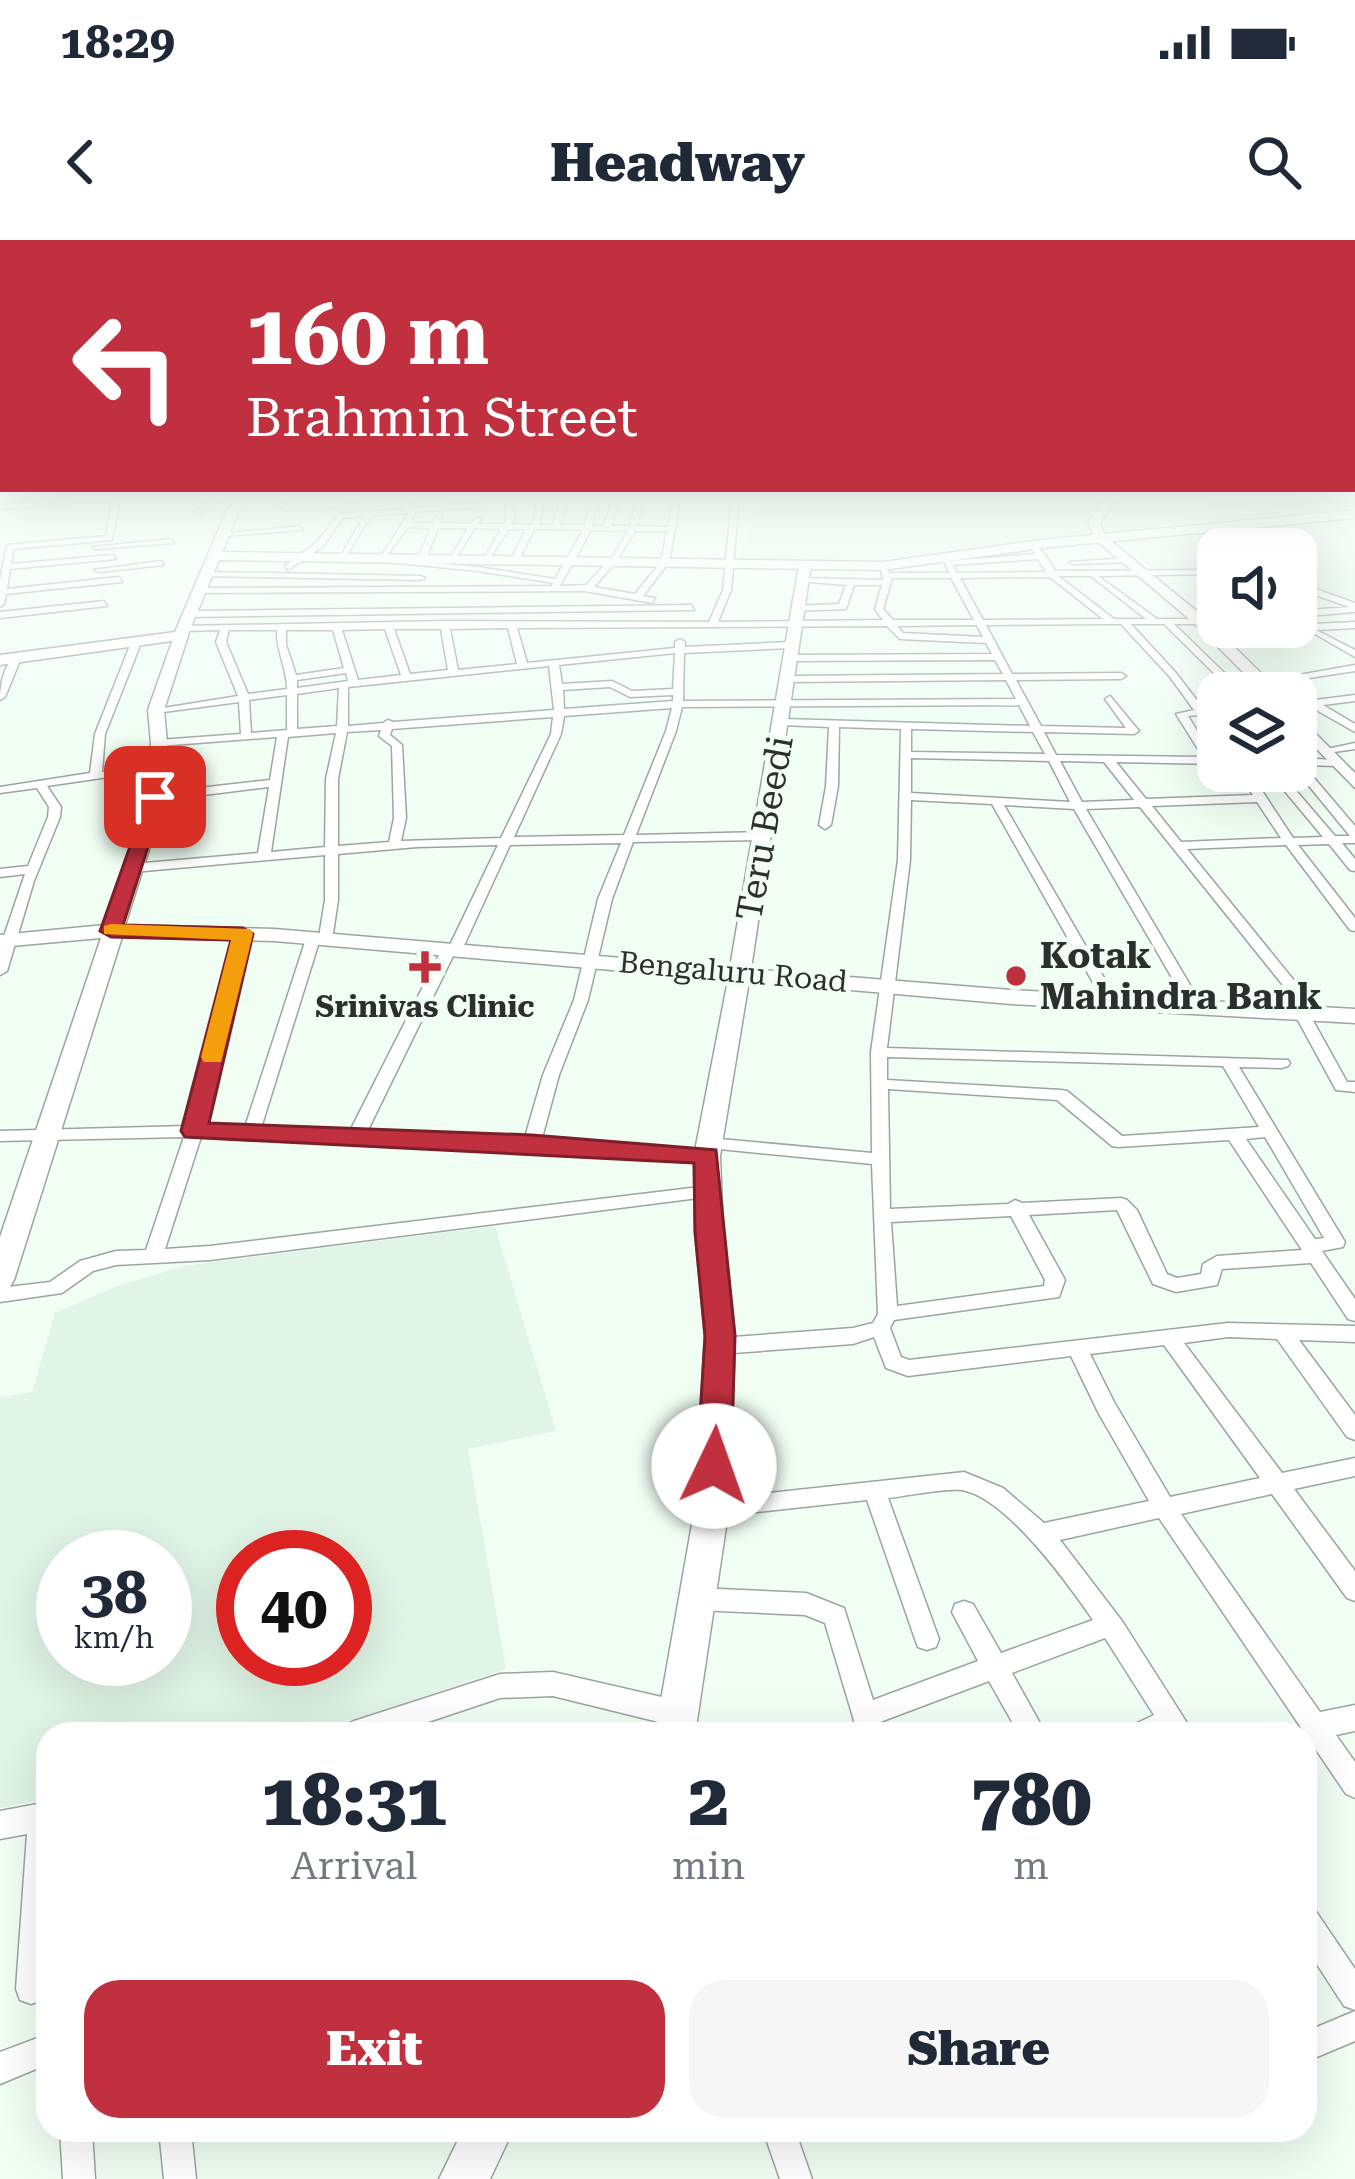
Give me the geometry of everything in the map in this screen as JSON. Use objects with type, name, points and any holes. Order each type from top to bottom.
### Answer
[{"type":"main road","points":[[8,659],[160,640],[189,614],[202,586]]},
{"type":"street","points":[[0,604],[1,592],[52,586]]},
{"type":"street","points":[[56,586],[57,601]]},
{"type":"street","points":[[246,613],[267,586]]},
{"type":"street","points":[[349,601],[358,586]]},
{"type":"street","points":[[489,586],[691,608]]},
{"type":"street","points":[[525,586],[548,591]]},
{"type":"street","points":[[548,624],[551,586]]},
{"type":"street","points":[[637,597],[645,586]]},
{"type":"street","points":[[715,618],[724,586]]},
{"type":"street","name":"Teru Beedi","points":[[677,1722],[712,1507],[720,1346],[708,1149],[783,722],[801,586]]},
{"type":"street","points":[[792,634],[843,607],[850,586]]},
{"type":"street","points":[[883,586],[878,606],[900,636],[986,640]]},
{"type":"street","points":[[963,586],[995,657],[1196,1007]]},
{"type":"street","points":[[1075,586],[1119,623],[1197,707]]},
{"type":"street","points":[[1108,586],[1162,622],[1217,672]]},
{"type":"street","points":[[1160,586],[1197,620]]},
{"type":"street","points":[[189,614],[253,601],[349,601],[588,588],[792,634],[826,658],[995,657]]},
{"type":"street","points":[[189,614],[263,590],[349,601]]},
{"type":"street","points":[[189,614],[548,591]]},
{"type":"street","points":[[1317,593],[1355,607]]},
{"type":"street","points":[[0,615],[104,604]]},
{"type":"street","points":[[1317,613],[1355,607]]},
{"type":"street","points":[[1317,609],[1328,613]]},
{"type":"street","points":[[189,614],[226,627],[681,625],[715,618]]},
{"type":"street","points":[[0,1280],[155,797],[156,710],[189,614]]},
{"type":"street","points":[[156,710],[348,684],[680,650],[826,627],[1162,622],[1197,626]]},
{"type":"street","points":[[445,624],[454,674]]},
{"type":"street","points":[[511,624],[523,667]]},
{"type":"street","points":[[532,1143],[592,959],[605,899],[678,698],[681,625]]},
{"type":"street","points":[[1317,628],[1355,625]]},
{"type":"street","points":[[263,856],[288,733],[292,678],[281,645],[283,626]]},
{"type":"street","points":[[251,1134],[319,939],[335,906],[332,776],[345,728],[348,684],[336,626]]},
{"type":"street","points":[[388,626],[407,679]]},
{"type":"street","points":[[226,627],[221,642],[244,698],[246,735]]},
{"type":"street","points":[[826,627],[826,658],[838,700]]},
{"type":"street","points":[[1317,634],[1355,654]]},
{"type":"street","points":[[96,775],[100,734],[139,643]]},
{"type":"street","points":[[1229,648],[1256,672]]},
{"type":"street","points":[[0,697],[8,659]]},
{"type":"street","points":[[356,1137],[483,884],[510,841],[556,734],[559,687],[554,664]]},
{"type":"street","points":[[1317,675],[1355,668]]},
{"type":"street","points":[[292,678],[348,670]]},
{"type":"street","points":[[1325,673],[1355,688]]},
{"type":"street","points":[[789,679],[1121,676]]},
{"type":"street","points":[[559,687],[612,684],[630,694],[678,698],[1024,702]]},
{"type":"street","points":[[159,743],[558,714],[678,698]]},
{"type":"street","points":[[1317,703],[1355,698]]},
{"type":"street","points":[[783,722],[1039,732],[1124,733],[1134,729],[1110,699]]},
{"type":"street","points":[[1317,707],[1355,729]]},
{"type":"street","points":[[1197,712],[1181,714],[1197,736]]},
{"type":"street","points":[[388,723],[384,736],[397,745],[401,793],[394,845]]},
{"type":"street","points":[[825,825],[834,724]]},
{"type":"street","points":[[906,725],[904,860],[879,1052],[884,1321],[893,1362],[908,1368],[1228,1330],[1355,1334]]},
{"type":"street","points":[[1124,733],[1136,760]]},
{"type":"street","points":[[1317,741],[1343,768],[1355,746]]},
{"type":"street","points":[[905,755],[1197,761]]},
{"type":"street","points":[[1107,759],[1307,1013],[1355,1104]]},
{"type":"street","points":[[0,790],[156,767]]},
{"type":"street","points":[[155,797],[277,783]]},
{"type":"street","points":[[0,971],[6,941],[54,817],[55,807],[40,784]]},
{"type":"street","points":[[1317,789],[1355,837]]},
{"type":"street","points":[[1255,792],[1355,927]]},
{"type":"street","points":[[1292,792],[1355,867]]},
{"type":"street","points":[[907,796],[1078,806],[1259,798]]},
{"type":"street","points":[[996,802],[1111,1002]]},
{"type":"street","points":[[133,868],[394,845],[628,841],[697,834],[764,836]]},
{"type":"street","points":[[1179,846],[1355,837]]},
{"type":"street","points":[[0,873],[32,869]]},
{"type":"street","name":"Bengaluru Road","points":[[6,941],[111,931],[243,934],[1111,1002],[1355,1016]]},
{"type":"street","points":[[153,1257],[194,1131],[243,934]]},
{"type":"street","points":[[879,1052],[1282,1063]]},
{"type":"street","points":[[1028,1056],[1041,1092]]},
{"type":"street","points":[[881,1216],[1121,1204],[1160,1279],[1176,1285],[1210,1280],[1210,1269],[1217,1263],[1312,1251],[1336,1242],[1228,1061]]},
{"type":"street","points":[[879,1084],[1041,1092],[1073,1100],[1108,1138],[1118,1142],[1267,1132]]},
{"type":"street","points":[[0,1136],[194,1131],[879,1159]]},
{"type":"street","points":[[1234,1134],[1355,1314]]},
{"type":"street","points":[[0,1295],[55,1288],[101,1260],[708,1192]]},
{"type":"street","points":[[720,1346],[853,1336],[884,1321],[1052,1292],[1054,1280],[1015,1206]]},
{"type":"street","points":[[1284,1334],[1355,1432]]},
{"type":"street","points":[[1167,1335],[1355,1590]]},
{"type":"street","points":[[1077,1348],[1105,1410],[1163,1508],[1313,1722]]},
{"type":"street","points":[[1041,1534],[1355,1467]]},
{"type":"street","points":[[712,1507],[964,1481],[986,1486],[1019,1510],[1041,1534],[1174,1722]]},
{"type":"street","points":[[874,1490],[927,1639]]},
{"type":"street","points":[[697,1599],[824,1607],[842,1627],[867,1722]]},
{"type":"street","points":[[964,1612],[1026,1722]]},
{"type":"street","points":[[872,1722],[994,1668],[1109,1625]]},
{"type":"street","points":[[390,1722],[500,1686],[553,1684],[671,1722]]},
{"type":"street","points":[[1317,1726],[1355,1718]]},
{"type":"street","points":[[1317,1728],[1355,1785]]},
{"type":"street","points":[[0,1825],[36,1818]]},
{"type":"street","points":[[31,1989],[36,1927]]},
{"type":"street","points":[[1317,1938],[1355,1995]]},
{"type":"street","points":[[1317,2042],[1355,2026]]},
{"type":"street","points":[[0,2068],[36,2054]]},
{"type":"street","points":[[77,2142],[79,2179]]},
{"type":"street","points":[[176,2142],[180,2179]]},
{"type":"street","points":[[464,2179],[483,2142]]},
{"type":"street","points":[[782,2142],[796,2179]]},
{"type":"shaded area","points":[[1317,586],[1355,586],[1355,601],[1317,589]]},
{"type":"shaded area","points":[[495,1226],[556,1431],[468,1449],[506,1669],[346,1722],[36,1722],[36,1800],[0,1808],[0,1397],[32,1392],[55,1313],[117,1286],[184,1266]]},
{"type":"slow traffic","points":[[111,930],[243,934],[212,1057]]},
{"type":"place","name":"Srinivas Clinic","points":[[425,967]]},
{"type":"place","name":"Kotak Mahindra Bank","points":[[1016,976]]},
{"type":"route","points":[[155,797],[111,931],[243,934],[194,1131],[532,1143],[707,1156],[720,1336],[714,1466]]}]
